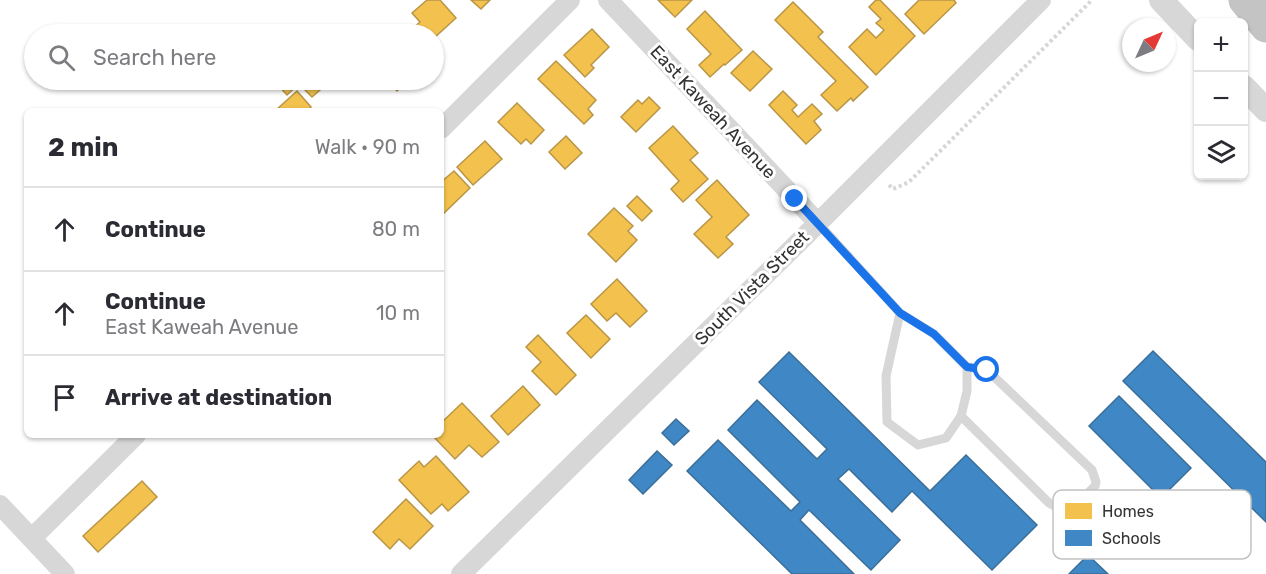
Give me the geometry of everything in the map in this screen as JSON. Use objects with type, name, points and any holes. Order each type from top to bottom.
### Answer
[{"type":"highway","points":[[1245,0],[1266,27]]},
{"type":"street","points":[[444,126],[570,0]]},
{"type":"street","name":"East Kaweah Avenue","points":[[608,0],[818,223]]},
{"type":"street","name":"South Vista Street","points":[[461,574],[1041,0]]},
{"type":"street","points":[[1161,0],[1194,35]]},
{"type":"street","points":[[1248,91],[1266,110]]},
{"type":"street","points":[[32,538],[133,438]]},
{"type":"street","points":[[0,505],[65,574]]},
{"type":"lane","points":[[818,223],[900,313],[934,334],[967,367],[987,370],[1092,470],[1096,482],[1091,490]]},
{"type":"lane","points":[[900,313],[886,376],[887,422],[918,445],[946,438],[961,416],[967,391],[967,367]]},
{"type":"lane","points":[[961,416],[1053,505]]},
{"type":"path","points":[[889,184],[894,189],[909,182],[1092,0]]},
{"type":"building: Homes","points":[[427,0],[440,0],[456,18],[444,29],[444,24],[418,24],[420,22],[412,13]]},
{"type":"building: Homes","points":[[471,0],[490,0],[481,9]]},
{"type":"building: Homes","points":[[658,0],[692,0],[675,17]]},
{"type":"building: Homes","points":[[876,0],[880,0],[915,36],[876,75],[849,47],[867,29],[876,38],[884,30],[876,23],[881,19],[869,7]]},
{"type":"building: Homes","points":[[919,0],[954,0],[956,3],[924,34],[905,14]]},
{"type":"building: Homes","points":[[793,2],[823,32],[818,37],[868,87],[853,101],[851,98],[837,111],[821,95],[836,81],[775,20]]},
{"type":"building: Homes","points":[[705,11],[742,50],[710,77],[699,65],[711,54],[687,29]]},
{"type":"building: Homes","points":[[592,29],[609,47],[591,65],[594,68],[585,77],[564,55]]},
{"type":"building: Homes","points":[[753,51],[772,69],[750,91],[731,73]]},
{"type":"building: Homes","points":[[556,61],[596,100],[588,109],[593,115],[584,124],[538,79]]},
{"type":"building: Homes","points":[[282,90],[292,90],[287,95]]},
{"type":"building: Homes","points":[[305,90],[320,90],[312,97]]},
{"type":"building: Homes","points":[[297,91],[311,107],[310,108],[278,108]]},
{"type":"building: Homes","points":[[783,91],[797,105],[792,110],[798,117],[812,104],[822,114],[814,121],[821,130],[806,144],[769,105]]},
{"type":"building: Homes","points":[[649,97],[660,108],[636,132],[621,117],[638,100],[642,104]]},
{"type":"building: Homes","points":[[517,103],[544,130],[531,144],[526,139],[521,144],[498,122]]},
{"type":"building: Homes","points":[[673,126],[698,153],[690,160],[708,179],[683,202],[671,189],[679,181],[649,148]]},
{"type":"building: Homes","points":[[566,136],[582,153],[565,169],[549,152]]},
{"type":"building: Homes","points":[[485,141],[502,159],[473,185],[457,167]]},
{"type":"building: Homes","points":[[454,171],[470,188],[444,213],[444,179]]},
{"type":"building: Homes","points":[[717,180],[749,215],[726,237],[733,244],[718,258],[694,234],[712,217],[696,200]]},
{"type":"building: Homes","points":[[637,196],[652,211],[642,221],[627,206]]},
{"type":"building: Homes","points":[[614,208],[633,226],[628,231],[637,240],[616,262],[588,234]]},
{"type":"building: Homes","points":[[617,279],[647,311],[630,327],[616,313],[607,321],[591,304]]},
{"type":"building: Homes","points":[[586,315],[610,339],[591,358],[567,333]]},
{"type":"building: Homes","points":[[538,335],[576,375],[556,395],[532,371],[541,362],[526,347]]},
{"type":"building: Homes","points":[[523,386],[540,405],[508,435],[491,416]]},
{"type":"building: Homes","points":[[462,403],[499,442],[482,457],[469,445],[455,459],[435,438],[444,438],[444,420]]},
{"type":"building: Homes","points":[[436,456],[469,492],[448,511],[442,504],[431,514],[399,480],[419,461],[424,467]]},
{"type":"building: Homes","points":[[142,481],[157,497],[98,552],[83,536]]},
{"type":"building: Homes","points":[[406,499],[433,526],[410,549],[399,539],[390,549],[373,532]]},
{"type":"building: Schools","points":[[1153,351],[1266,462],[1266,522],[1251,507],[1251,490],[1234,490],[1123,381]]},
{"type":"building: Schools","points":[[789,352],[930,491],[966,455],[1037,525],[992,570],[912,491],[892,512],[849,469],[838,479],[900,540],[871,570],[809,510],[800,520],[854,574],[792,574],[687,471],[718,440],[791,511],[800,502],[728,430],[757,400],[817,459],[827,449],[759,382]]},
{"type":"building: Schools","points":[[1119,396],[1191,468],[1169,490],[1153,490],[1089,426]]},
{"type":"building: Schools","points":[[676,419],[689,431],[674,445],[662,433]]},
{"type":"building: Schools","points":[[657,451],[672,465],[643,494],[629,480]]},
{"type":"building: Schools","points":[[1084,559],[1092,559],[1108,574],[1069,574]]},
{"type":"route","points":[[795,199],[900,313],[934,334],[967,367],[987,370]]}]
